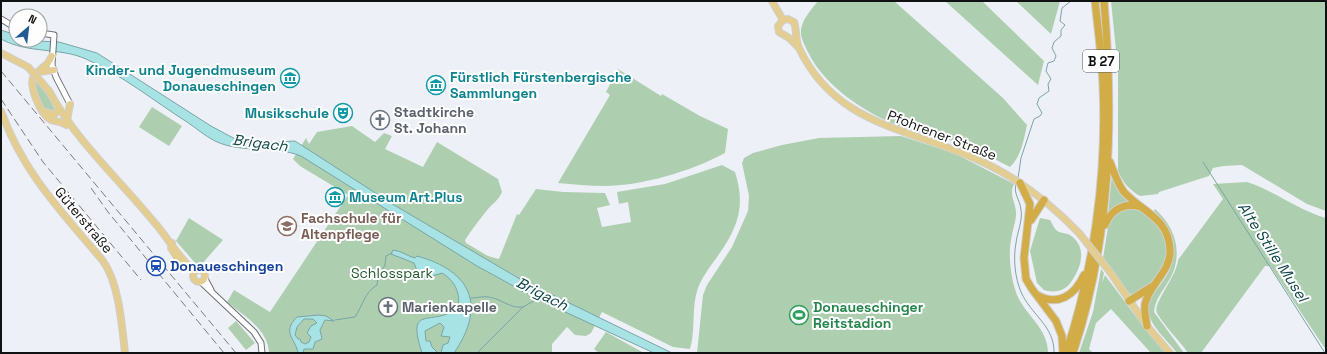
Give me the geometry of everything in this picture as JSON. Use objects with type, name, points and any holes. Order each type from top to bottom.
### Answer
[{"type":"highway","name":"B 27","points":[[1065,353],[1081,302],[1090,257],[1100,188],[1104,121],[1103,86],[1095,1]]},
{"type":"highway","name":"B 27","points":[[1073,353],[1090,292],[1102,233],[1109,159],[1110,86],[1104,1]]},
{"type":"highway","points":[[1109,159],[1120,186],[1126,193],[1160,221],[1166,231],[1169,242],[1170,258],[1159,281],[1151,291],[1136,302],[1130,302]]},
{"type":"highway","points":[[1020,183],[1029,200],[1029,226]]},
{"type":"highway","points":[[1030,209],[1036,201],[1044,200]]},
{"type":"highway","points":[[1044,200],[1034,213],[1029,226],[1024,249],[1024,266],[1029,285],[1050,312],[1058,326],[1062,336],[1065,353]]},
{"type":"highway","points":[[1102,233],[1107,220],[1118,208],[1133,205],[1146,209]]},
{"type":"highway","points":[[1035,294],[1052,300],[1062,299],[1069,296],[1078,286],[1090,257]]},
{"type":"highway","points":[[1130,302],[1159,281]]},
{"type":"highway","points":[[1147,326],[1145,307],[1151,291]]},
{"type":"main road","points":[[772,1],[783,20]]},
{"type":"main road","points":[[788,19],[794,22],[795,30],[792,34],[786,36],[781,34],[778,29],[779,24],[783,20],[788,19]]},
{"type":"main road","name":"Pfohrener Straße","points":[[795,30],[799,48]]},
{"type":"main road","name":"Pfohrener Straße","points":[[786,36],[799,48],[824,85],[860,114],[894,130],[964,154],[1009,176],[1044,200],[1079,233],[1110,272],[1147,326],[1170,353]]},
{"type":"main road","points":[[1,53],[28,67],[49,91],[67,124],[122,186],[133,196],[171,242],[194,273],[195,280],[203,281],[204,272],[200,270],[194,273]]},
{"type":"main road","points":[[52,54],[44,67],[37,72],[31,82],[35,95],[48,117],[67,124]]},
{"type":"main road","points":[[44,67],[53,68]]},
{"type":"main road","points":[[37,72],[53,68]]},
{"type":"main road","points":[[41,106],[52,116],[59,111],[66,109],[70,104]]},
{"type":"main road","points":[[67,124],[66,119],[70,104]]},
{"type":"main road","name":"Güterstraße","points":[[1,111],[14,143],[33,176],[106,266],[115,292],[125,353]]},
{"type":"street","points":[[48,35],[53,36],[53,68],[70,104]]},
{"type":"street","points":[[203,281],[213,294],[254,332],[261,343],[262,353]]},
{"type":"green space","points":[[818,1],[894,1],[1003,98],[1027,125],[1022,148],[1014,163],[1010,167],[966,145],[893,124],[850,100],[826,78],[816,65],[801,36],[803,22]]},
{"type":"green space","points":[[945,1],[982,1],[1044,61],[1038,85]]},
{"type":"green space","points":[[1016,1],[1060,1],[1051,34]]},
{"type":"green space","points":[[1111,1],[1326,1],[1326,211],[1307,204],[1242,165],[1213,168],[1209,176],[1159,192],[1158,194],[1140,196],[1136,194],[1124,182],[1118,171],[1118,70]]},
{"type":"green space","points":[[618,69],[661,96],[662,94],[700,116],[728,129],[725,153],[712,160],[682,171],[634,183],[604,186],[558,183],[610,95],[606,92]]},
{"type":"green space","points":[[35,79],[46,91],[55,110],[49,113],[42,106],[37,94]]},
{"type":"green space","points":[[152,107],[182,126],[169,146],[139,127]]},
{"type":"green space","name":"Schlosspark","points":[[352,126],[375,142],[384,133],[392,136],[385,149],[423,167],[437,142],[498,179],[502,192],[465,240],[466,243],[488,256],[499,259],[517,214],[519,215],[536,189],[563,192],[605,193],[610,205],[597,208],[602,227],[631,222],[628,202],[619,204],[617,192],[665,184],[722,165],[735,172],[740,196],[738,216],[730,236],[698,288],[690,349],[673,347],[602,312],[591,333],[586,336],[575,335],[567,327],[552,344],[552,353],[269,353],[268,344],[260,330],[227,302],[234,290],[270,312],[348,195],[300,166],[293,159],[306,138],[309,144],[317,132]]},
{"type":"green space","points":[[901,136],[956,154],[1014,184],[1012,188],[1012,196],[1016,216],[1010,247],[1013,282],[1021,302],[1041,329],[1047,344],[1048,353],[697,353],[703,295],[707,285],[732,247],[748,211],[749,196],[742,163],[744,158],[753,153],[782,145],[819,138]]},
{"type":"green space","points":[[1112,174],[1135,203],[1108,214]]},
{"type":"green space","points":[[1247,182],[1267,190],[1316,215],[1326,218],[1326,350],[1270,266],[1265,266],[1201,353],[1188,353],[1157,313],[1156,309],[1158,303],[1174,274],[1178,260],[1223,199],[1213,184]]},
{"type":"green space","points":[[1122,209],[1140,209],[1159,223],[1167,241],[1166,261],[1153,284],[1133,296],[1123,288],[1103,258],[1109,221]]},
{"type":"green space","points":[[1155,209],[1169,225],[1176,243],[1177,253],[1173,272],[1157,300],[1154,312],[1184,353],[1177,353],[1155,327],[1149,316],[1148,310],[1150,300],[1171,267],[1174,250],[1170,233],[1161,217],[1154,211]]},
{"type":"green space","points":[[189,218],[223,240],[201,265],[196,264],[176,241]]},
{"type":"green space","points":[[1040,218],[1050,220],[1057,231],[1068,234],[1074,239],[1081,250],[1080,263],[1075,276],[1065,288],[1059,291],[1044,290],[1037,283],[1030,251]]},
{"type":"green space","points":[[1101,269],[1104,273],[1102,283],[1105,275],[1145,329],[1166,353],[1151,353],[1111,309],[1096,323],[1089,349],[1093,353],[1079,353],[1093,312]]},
{"type":"green space","points":[[236,321],[255,343],[246,350],[228,328]]},
{"type":"green space","points":[[606,332],[644,353],[599,353],[594,349]]},
{"type":"water","points":[[1,30],[8,32],[8,42],[1,39]]},
{"type":"water","name":"Brigach","points":[[48,41],[59,42],[97,53],[211,126],[237,140],[254,143],[295,141],[394,205],[520,279],[672,353],[654,353],[537,299],[477,266],[301,156],[280,151],[247,149],[225,145],[215,141],[125,80],[99,65],[76,55],[28,48],[48,48]]},
{"type":"water","points":[[393,250],[415,258],[417,256],[450,271],[461,281],[468,292],[471,305],[470,320],[464,336],[454,353],[441,353],[443,345],[448,343],[450,337],[441,336],[444,327],[440,323],[425,331],[426,341],[430,341],[432,347],[438,353],[422,353],[417,327],[420,321],[449,313],[458,307],[459,302],[456,287],[450,279],[442,273],[429,277],[423,277],[418,273],[414,263],[391,254]]},
{"type":"water","points":[[319,315],[326,316],[334,321],[325,320],[320,330],[322,339],[315,342],[313,349],[304,349],[303,353],[298,353],[290,332],[290,327],[297,317]],"holes":[[[304,319],[313,319],[317,323],[311,326],[307,333],[311,337],[309,342],[305,344],[295,335],[297,327]]]},
{"type":"waterway","points":[[1018,178],[1021,158],[1034,119],[1042,113],[1037,104],[1039,98],[1049,91],[1048,84],[1051,79],[1046,71],[1048,63],[1054,61],[1056,56],[1052,48],[1054,42],[1061,36],[1061,30],[1065,25],[1060,21],[1062,8],[1071,1]]},
{"type":"waterway","name":"Alte Stille Musel","points":[[1203,162],[1325,353]]},
{"type":"waterway","points":[[1016,183],[1015,190],[1021,214],[1021,222],[1015,249],[1017,281],[1025,300],[1051,335],[1054,353]]},
{"type":"waterway","points":[[335,320],[355,317],[366,295],[377,285],[378,277],[385,265],[386,256],[392,253]]},
{"type":"waterway","points":[[471,298],[489,297],[514,307],[523,307]]},
{"type":"waterway","name":"Brigach","points":[[477,353],[523,307],[537,299]]},
{"type":"railway","points":[[1,71],[236,353]]},
{"type":"railway","points":[[1,99],[43,162],[141,280]]},
{"type":"railway","points":[[91,188],[108,212],[224,353]]},
{"type":"place","name":"Kinder- und Jugendmuseum Donaueschingen","points":[[290,78]]},
{"type":"place","name":"Fürstlich Fürstenbergische Sammlungen","points":[[436,85]]},
{"type":"place","name":"Musikschule","points":[[343,113]]},
{"type":"place","name":"Stadtkirche St. Johann","points":[[380,120]]},
{"type":"place","name":"Museum Art.Plus","points":[[335,197]]},
{"type":"place","name":"Fachschule für Altenpflege","points":[[287,226]]},
{"type":"place","name":"Donaueschingen","points":[[156,266]]},
{"type":"place","name":"Marienkapelle","points":[[388,307]]},
{"type":"place","name":"Donaueschinger Reitstadion","points":[[799,315]]}]
